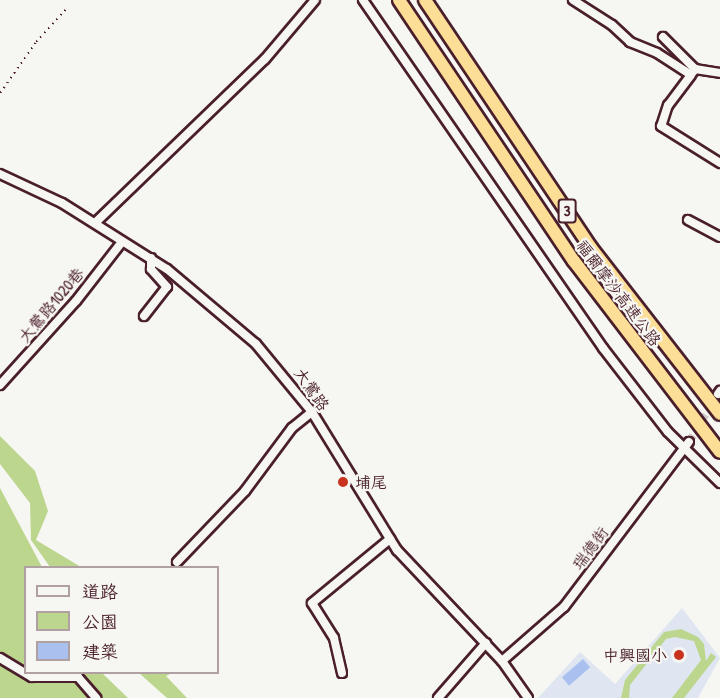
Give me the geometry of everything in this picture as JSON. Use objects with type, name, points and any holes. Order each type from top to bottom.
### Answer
[{"type":"highway","name":"福爾摩沙高速公路","points":[[399,0],[574,261],[720,452]]},
{"type":"highway","name":"福爾摩沙高速公路","points":[[425,0],[591,248],[720,414]]},
{"type":"street","points":[[95,223],[265,59],[315,0]]},
{"type":"street","points":[[363,0],[603,348],[668,432],[687,445],[720,483]]},
{"type":"street","points":[[573,0],[612,25],[630,42],[693,72],[720,73]]},
{"type":"street","points":[[663,37],[693,72]]},
{"type":"street","points":[[693,72],[668,105],[661,126],[720,163]]},
{"type":"street","name":"大鶯路","points":[[0,174],[95,223],[122,242],[151,258],[200,293],[256,344],[312,412],[390,539],[423,582],[486,643],[528,698]]},
{"type":"street","points":[[688,220],[720,237]]},
{"type":"street","name":"大鶯路1020巷","points":[[0,385],[76,301],[122,242]]},
{"type":"street","points":[[144,316],[167,287],[151,269],[151,258]]},
{"type":"street","points":[[177,562],[245,491],[292,428],[312,412]]},
{"type":"street","name":"瑞德街","points":[[502,661],[564,606],[687,445]]},
{"type":"street","points":[[342,672],[334,638],[312,603],[390,539]]},
{"type":"street","points":[[438,698],[486,643]]},
{"type":"street","points":[[0,658],[24,672]]},
{"type":"street","points":[[27,674],[32,677],[78,677],[96,698]]},
{"type":"path","points":[[0,93],[36,42],[67,8]]},
{"type":"shaded area","name":"中興國小","points":[[682,608],[720,658],[698,698],[538,698],[580,652],[615,684]]},
{"type":"green space","points":[[0,436],[35,471],[48,511],[36,540],[79,566],[49,566],[31,540],[30,503],[0,464]]},
{"type":"green space","points":[[0,488],[41,566],[24,566],[24,674],[103,674],[128,698],[0,698]]},
{"type":"green space","points":[[681,629],[698,637],[704,644],[706,661],[711,653],[716,657],[684,698],[672,698],[701,660],[694,641],[675,637],[666,639],[630,685],[629,698],[621,698],[625,680],[664,632]]},
{"type":"green space","points":[[140,674],[170,674],[166,676],[187,698],[167,698]]},
{"type":"building","points":[[583,659],[590,667],[569,686],[562,677]]},
{"type":"tunnel","points":[[689,442],[713,402]]},
{"type":"place","name":"埔尾","points":[[343,482]]},
{"type":"place","name":"中興國小","points":[[679,655]]}]
